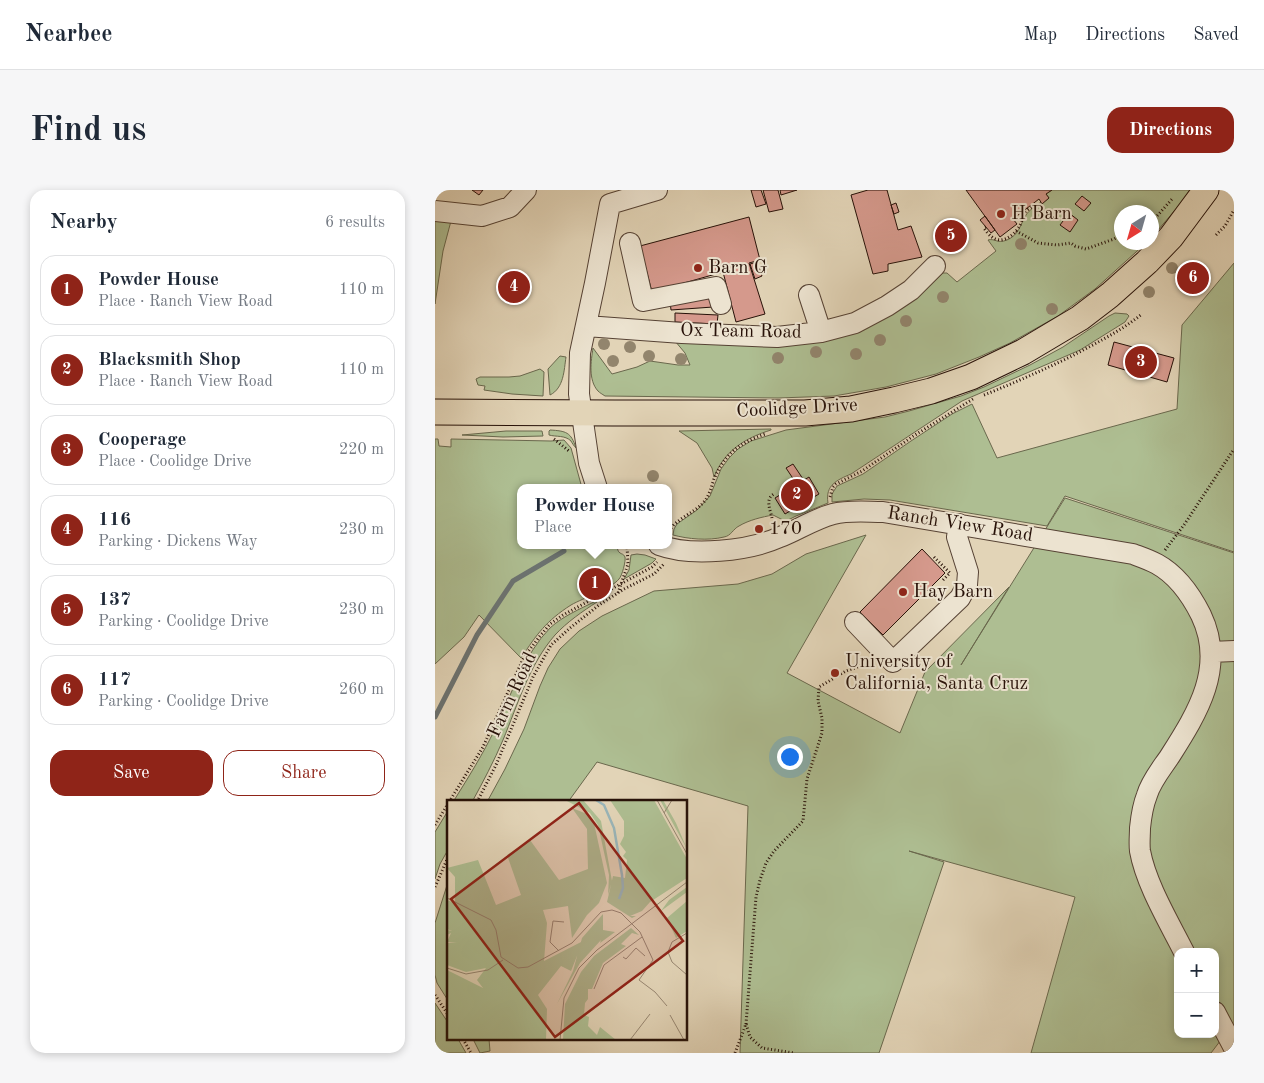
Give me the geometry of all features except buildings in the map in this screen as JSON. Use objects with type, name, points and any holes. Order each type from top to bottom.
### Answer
[{"type":"main road","name":"Coolidge Drive","points":[[435,412],[805,412],[851,409],[931,392],[971,377],[1023,352],[1081,318],[1147,262],[1171,237],[1206,190]]},
{"type":"street","points":[[435,211],[482,216],[510,207],[526,190]]},
{"type":"street","points":[[596,484],[589,463],[581,412],[579,394],[580,353],[611,204],[657,190]]},
{"type":"street","points":[[630,243],[643,301],[716,287],[721,304]]},
{"type":"street","name":"Ox Team Road","points":[[586,326],[777,337],[821,332],[855,322],[887,306],[911,290],[935,266]]},
{"type":"street","points":[[809,295],[821,332]]},
{"type":"street","name":"Ranch View Road","points":[[661,556],[675,550],[702,551],[765,544],[809,522],[832,514],[844,512],[883,512],[1133,554],[1157,564],[1174,577],[1195,603],[1209,635],[1211,652],[1204,696],[1194,717],[1147,794],[1140,827],[1140,850],[1146,874],[1182,948]]},
{"type":"street","points":[[855,622],[893,662],[960,598],[967,585],[969,572],[957,538],[959,524]]},
{"type":"street","points":[[1211,652],[1234,651]]},
{"type":"street","points":[[1219,1020],[1234,1048]]},
{"type":"path","points":[[1159,214],[1175,195]]},
{"type":"path","points":[[986,227],[984,228],[991,237],[997,240],[1007,238],[1016,231],[1026,211],[1032,205]]},
{"type":"path","points":[[1216,235],[1225,226],[1234,210]]},
{"type":"path","points":[[1016,231],[1038,243],[1057,245],[1071,243],[1075,246],[1086,248],[1114,239]]},
{"type":"path","points":[[829,500],[833,487],[836,484],[862,471],[971,400],[1046,369],[1091,346],[1129,324],[1142,314]]},
{"type":"path","points":[[672,526],[695,510],[706,499],[720,466],[728,456],[746,442],[769,433]]},
{"type":"path","points":[[554,439],[571,453]]},
{"type":"path","points":[[1157,564],[1234,449]]},
{"type":"path","points":[[772,518],[769,501],[770,496],[774,494]]},
{"type":"path","points":[[617,594],[628,564],[627,549]]},
{"type":"path","points":[[450,800],[483,747],[524,657],[539,636],[550,624],[563,615],[652,567],[661,556]]},
{"type":"path","name":"Farm Road","points":[[478,800],[496,765],[533,677],[551,645],[599,605],[654,574],[661,556]]},
{"type":"path","points":[[935,557],[950,574],[942,581]]},
{"type":"path","points":[[735,1053],[746,1024],[759,880],[766,863],[774,851],[803,821],[807,779],[822,733],[819,687],[846,670],[863,665],[883,652]]},
{"type":"path","points":[[435,825],[447,805]]},
{"type":"path","points":[[435,888],[447,860]]},
{"type":"path","points":[[435,995],[447,1013]]},
{"type":"path","points":[[746,1024],[750,1037],[762,1048],[793,1053]]},
{"type":"path","points":[[464,1040],[471,1053]]},
{"type":"green space","points":[[1052,190],[1190,190],[1159,229],[1159,205],[1114,205],[1114,250],[1138,250],[1095,289],[1058,316],[1010,343],[936,374],[886,387],[834,396],[778,398],[605,396],[595,387],[591,376],[593,348],[612,374],[650,361],[690,365],[685,353],[675,341],[771,346],[907,305],[943,273],[947,273],[957,282],[996,251],[988,240],[1001,241],[1011,238],[1017,233],[1027,213],[1049,198],[1046,194]]},
{"type":"green space","points":[[435,219],[451,221],[443,251],[435,304]]},
{"type":"green space","points":[[1234,263],[1234,552],[1065,496],[1047,526],[890,500],[864,499],[832,502],[832,494],[837,486],[863,474],[952,414],[972,404],[997,458],[1177,409],[1182,325]]},
{"type":"green space","points":[[1115,313],[1127,314],[1129,316],[1125,322],[1080,350],[962,401],[833,484],[828,492],[828,503],[788,520],[783,520],[773,515],[751,520],[724,537],[698,539],[673,535],[677,524],[697,510],[710,496],[721,469],[729,458],[738,449],[751,441],[786,430],[885,417],[961,396],[1030,365],[1063,347]]},
{"type":"green space","points":[[560,356],[566,357],[563,378],[555,392],[550,395],[548,369]]},
{"type":"green space","points":[[540,369],[544,372],[543,396],[484,390],[485,386],[478,385],[476,379],[480,377],[520,376]]},
{"type":"green space","points":[[771,429],[737,447],[723,460],[714,477],[712,468],[697,443],[679,431]]},
{"type":"green space","points":[[550,430],[567,433],[576,448],[566,438],[549,435]]},
{"type":"green space","points":[[506,431],[542,431],[543,436],[462,435]]},
{"type":"green space","points":[[435,439],[438,439],[439,446],[451,447],[451,439],[564,440],[571,448],[581,484],[517,484],[517,549],[618,549],[625,557],[619,579],[603,590],[571,605],[548,622],[521,658],[479,615],[464,637],[435,664]]},
{"type":"green space","points":[[1065,498],[1234,553],[1234,1026],[1233,1024],[1211,1053],[1031,1053],[1075,897],[909,851],[944,862],[879,1053],[740,1053],[748,806],[597,762],[569,800],[488,800],[524,729],[548,668],[560,649],[579,631],[602,616],[654,591],[738,584],[772,574],[806,554],[866,535],[787,673],[900,733],[925,672],[1009,587],[961,665]]},
{"type":"green space","points":[[637,554],[656,559],[624,579],[629,570],[631,555]]},
{"type":"green space","points":[[597,602],[560,630],[538,659],[525,685],[496,756],[473,800],[454,800],[495,729],[525,663],[533,650],[550,628],[572,613]]},
{"type":"green space","points":[[447,812],[447,852],[435,879],[435,832]]},
{"type":"green space","points":[[447,885],[447,999],[437,983],[435,975],[435,923]]},
{"type":"green space","points":[[435,1003],[447,1021],[447,1040],[459,1040],[466,1053],[435,1053]]},
{"type":"green space","points":[[474,1040],[489,1040],[490,1051],[480,1053]]},
{"type":"waterway","points":[[435,717],[477,635],[513,581],[564,551]]},
{"type":"place","name":"H Barn","points":[[1001,214]]},
{"type":"place","name":"137","points":[[951,236]]},
{"type":"place","name":"Barn G","points":[[698,268]]},
{"type":"place","name":"117","points":[[1193,278]]},
{"type":"place","name":"116","points":[[514,287]]},
{"type":"place","name":"Cooperage","points":[[1141,362]]},
{"type":"place","name":"Blacksmith Shop","points":[[797,495]]},
{"type":"place","name":"170","points":[[759,529]]},
{"type":"place","name":"Powder House","points":[[595,584]]},
{"type":"place","name":"Hay Barn","points":[[903,592]]},
{"type":"place","name":"University of California, Santa Cruz","points":[[835,673]]}]
